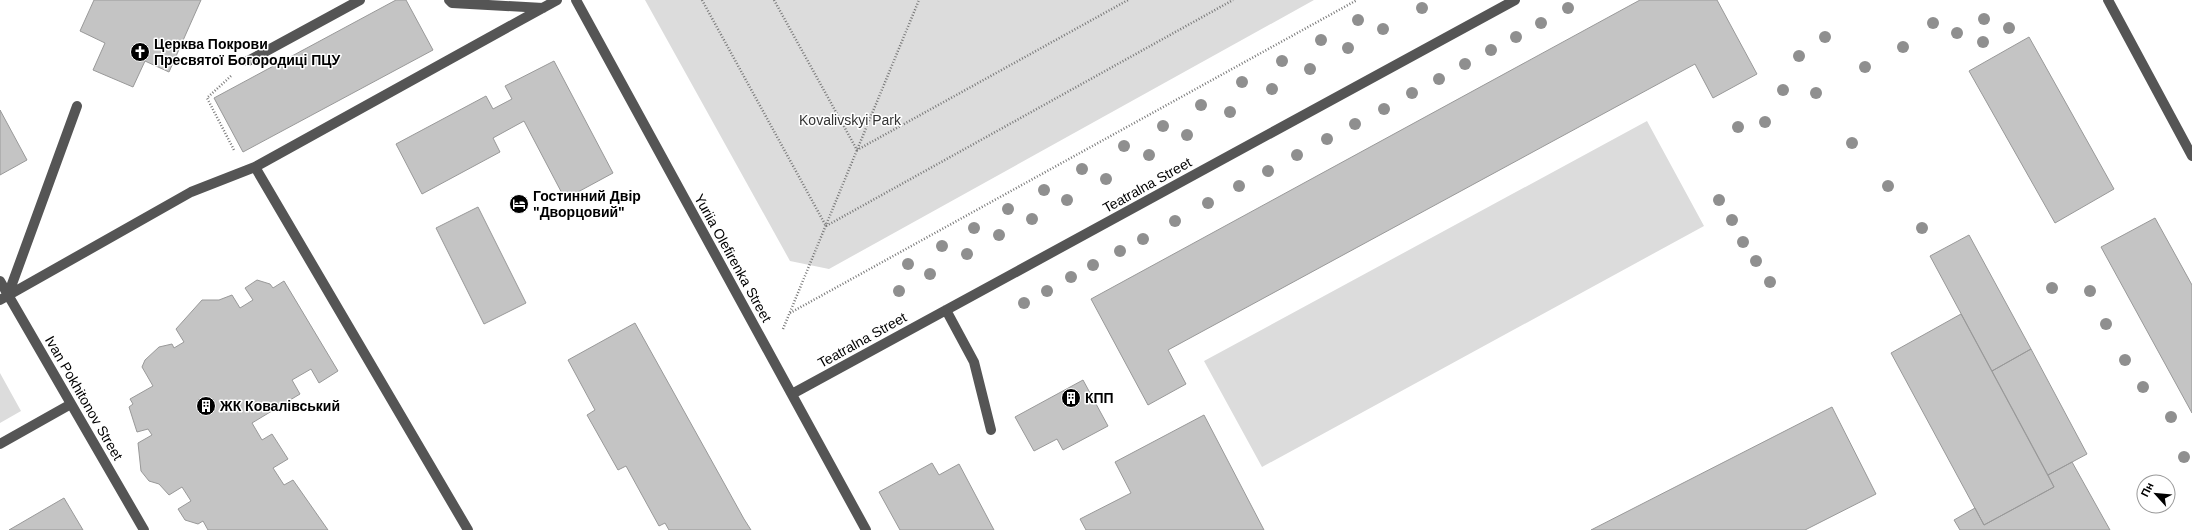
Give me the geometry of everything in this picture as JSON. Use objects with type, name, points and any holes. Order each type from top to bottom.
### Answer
[{"type":"street","points":[[248,61],[360,0]]},
{"type":"street","points":[[449,0],[452,3],[542,8]]},
{"type":"street","points":[[4,297],[191,192],[255,167],[557,0]]},
{"type":"street","name":"Yuriia Olefirenka Street","points":[[576,0],[866,530]]},
{"type":"street","name":"Teatralna Street","points":[[792,394],[1515,0]]},
{"type":"street","points":[[2108,0],[2192,156]]},
{"type":"street","points":[[4,297],[76,106]]},
{"type":"street","points":[[255,167],[468,530]]},
{"type":"street","name":"Ivan Pokhitonov Street","points":[[0,281],[4,297],[71,404],[144,530]]},
{"type":"street","points":[[946,310],[974,362],[991,430]]},
{"type":"street","points":[[0,444],[71,404]]},
{"type":"path","points":[[702,0],[826,226]]},
{"type":"path","points":[[774,0],[857,150]]},
{"type":"path","points":[[772,358],[919,0]]},
{"type":"path","points":[[857,150],[1128,0]]},
{"type":"path","points":[[826,226],[1234,0]]},
{"type":"path","points":[[790,312],[1357,0]]},
{"type":"path","points":[[235,152],[207,98],[248,61]]},
{"type":"green space","name":"Kovalivskyi Park","points":[[645,0],[1314,0],[829,269],[790,261]]},
{"type":"green space","points":[[1647,121],[1704,226],[1262,467],[1204,361]]},
{"type":"green space","points":[[0,373],[21,411],[0,423]]},
{"type":"building","name":"Церква Покрови Пресвятої Богородиці ПЦУ","points":[[94,0],[201,0],[169,72],[145,61],[133,87],[93,70],[105,43],[80,31]]},
{"type":"building","points":[[396,0],[406,0],[433,50],[243,152],[214,98]]},
{"type":"building","points":[[1640,0],[1717,0],[1757,74],[1713,98],[1695,64],[1168,350],[1186,384],[1148,405],[1091,299]]},
{"type":"building","points":[[2029,37],[2114,189],[2055,223],[1969,71]]},
{"type":"building","points":[[554,61],[613,173],[565,199],[524,121],[493,138],[500,152],[422,194],[396,144],[486,96],[493,109],[512,99],[505,86]]},
{"type":"building","points":[[0,110],[27,160],[0,175]]},
{"type":"building","points":[[478,207],[526,303],[484,324],[436,228]]},
{"type":"building","points":[[2155,218],[2192,285],[2192,413],[2101,247]]},
{"type":"building","points":[[1969,235],[2031,349],[1992,371],[1930,256]]},
{"type":"building","name":"ЖК Ковалівський","points":[[257,280],[270,284],[273,288],[284,281],[338,371],[319,383],[311,369],[292,380],[300,394],[252,423],[262,440],[272,434],[288,459],[273,468],[284,485],[293,480],[328,530],[208,530],[203,521],[198,524],[185,520],[178,509],[191,501],[182,487],[169,495],[159,484],[149,481],[141,471],[138,443],[152,435],[148,429],[137,432],[129,407],[133,404],[130,399],[153,386],[142,367],[145,360],[159,347],[172,344],[174,348],[184,342],[176,329],[202,300],[219,300],[232,295],[240,308],[253,300],[245,288]]},
{"type":"building","points":[[1961,314],[2054,487],[1984,525],[1891,353]]},
{"type":"building","points":[[635,323],[751,530],[669,530],[665,523],[659,526],[626,466],[618,470],[587,415],[595,410],[568,360]]},
{"type":"building","points":[[2031,349],[2087,454],[2048,475],[1992,371]]},
{"type":"building","name":"КПП","points":[[1083,380],[1108,426],[1063,450],[1057,439],[1034,451],[1015,417]]},
{"type":"building","points":[[1832,407],[1876,494],[1805,530],[1591,530]]},
{"type":"building","points":[[1204,415],[1264,530],[1086,530],[1080,519],[1131,493],[1115,462]]},
{"type":"building","points":[[2072,462],[2110,530],[1960,530],[1954,520],[1975,508],[1984,525],[2054,487],[2048,475]]},
{"type":"building","points":[[932,463],[939,475],[959,464],[994,530],[900,530],[879,492]]},
{"type":"building","points":[[64,498],[83,530],[9,530]]},
{"type":"place","name":"Церква Покрови Пресвятої Богородиці ПЦУ","points":[[140,52]]},
{"type":"place","name":"Гостинний Двір \"Дворцовий\"","points":[[519,204]]},
{"type":"place","name":"КПП","points":[[1071,398]]},
{"type":"place","name":"ЖК Ковалівський","points":[[206,406]]}]
